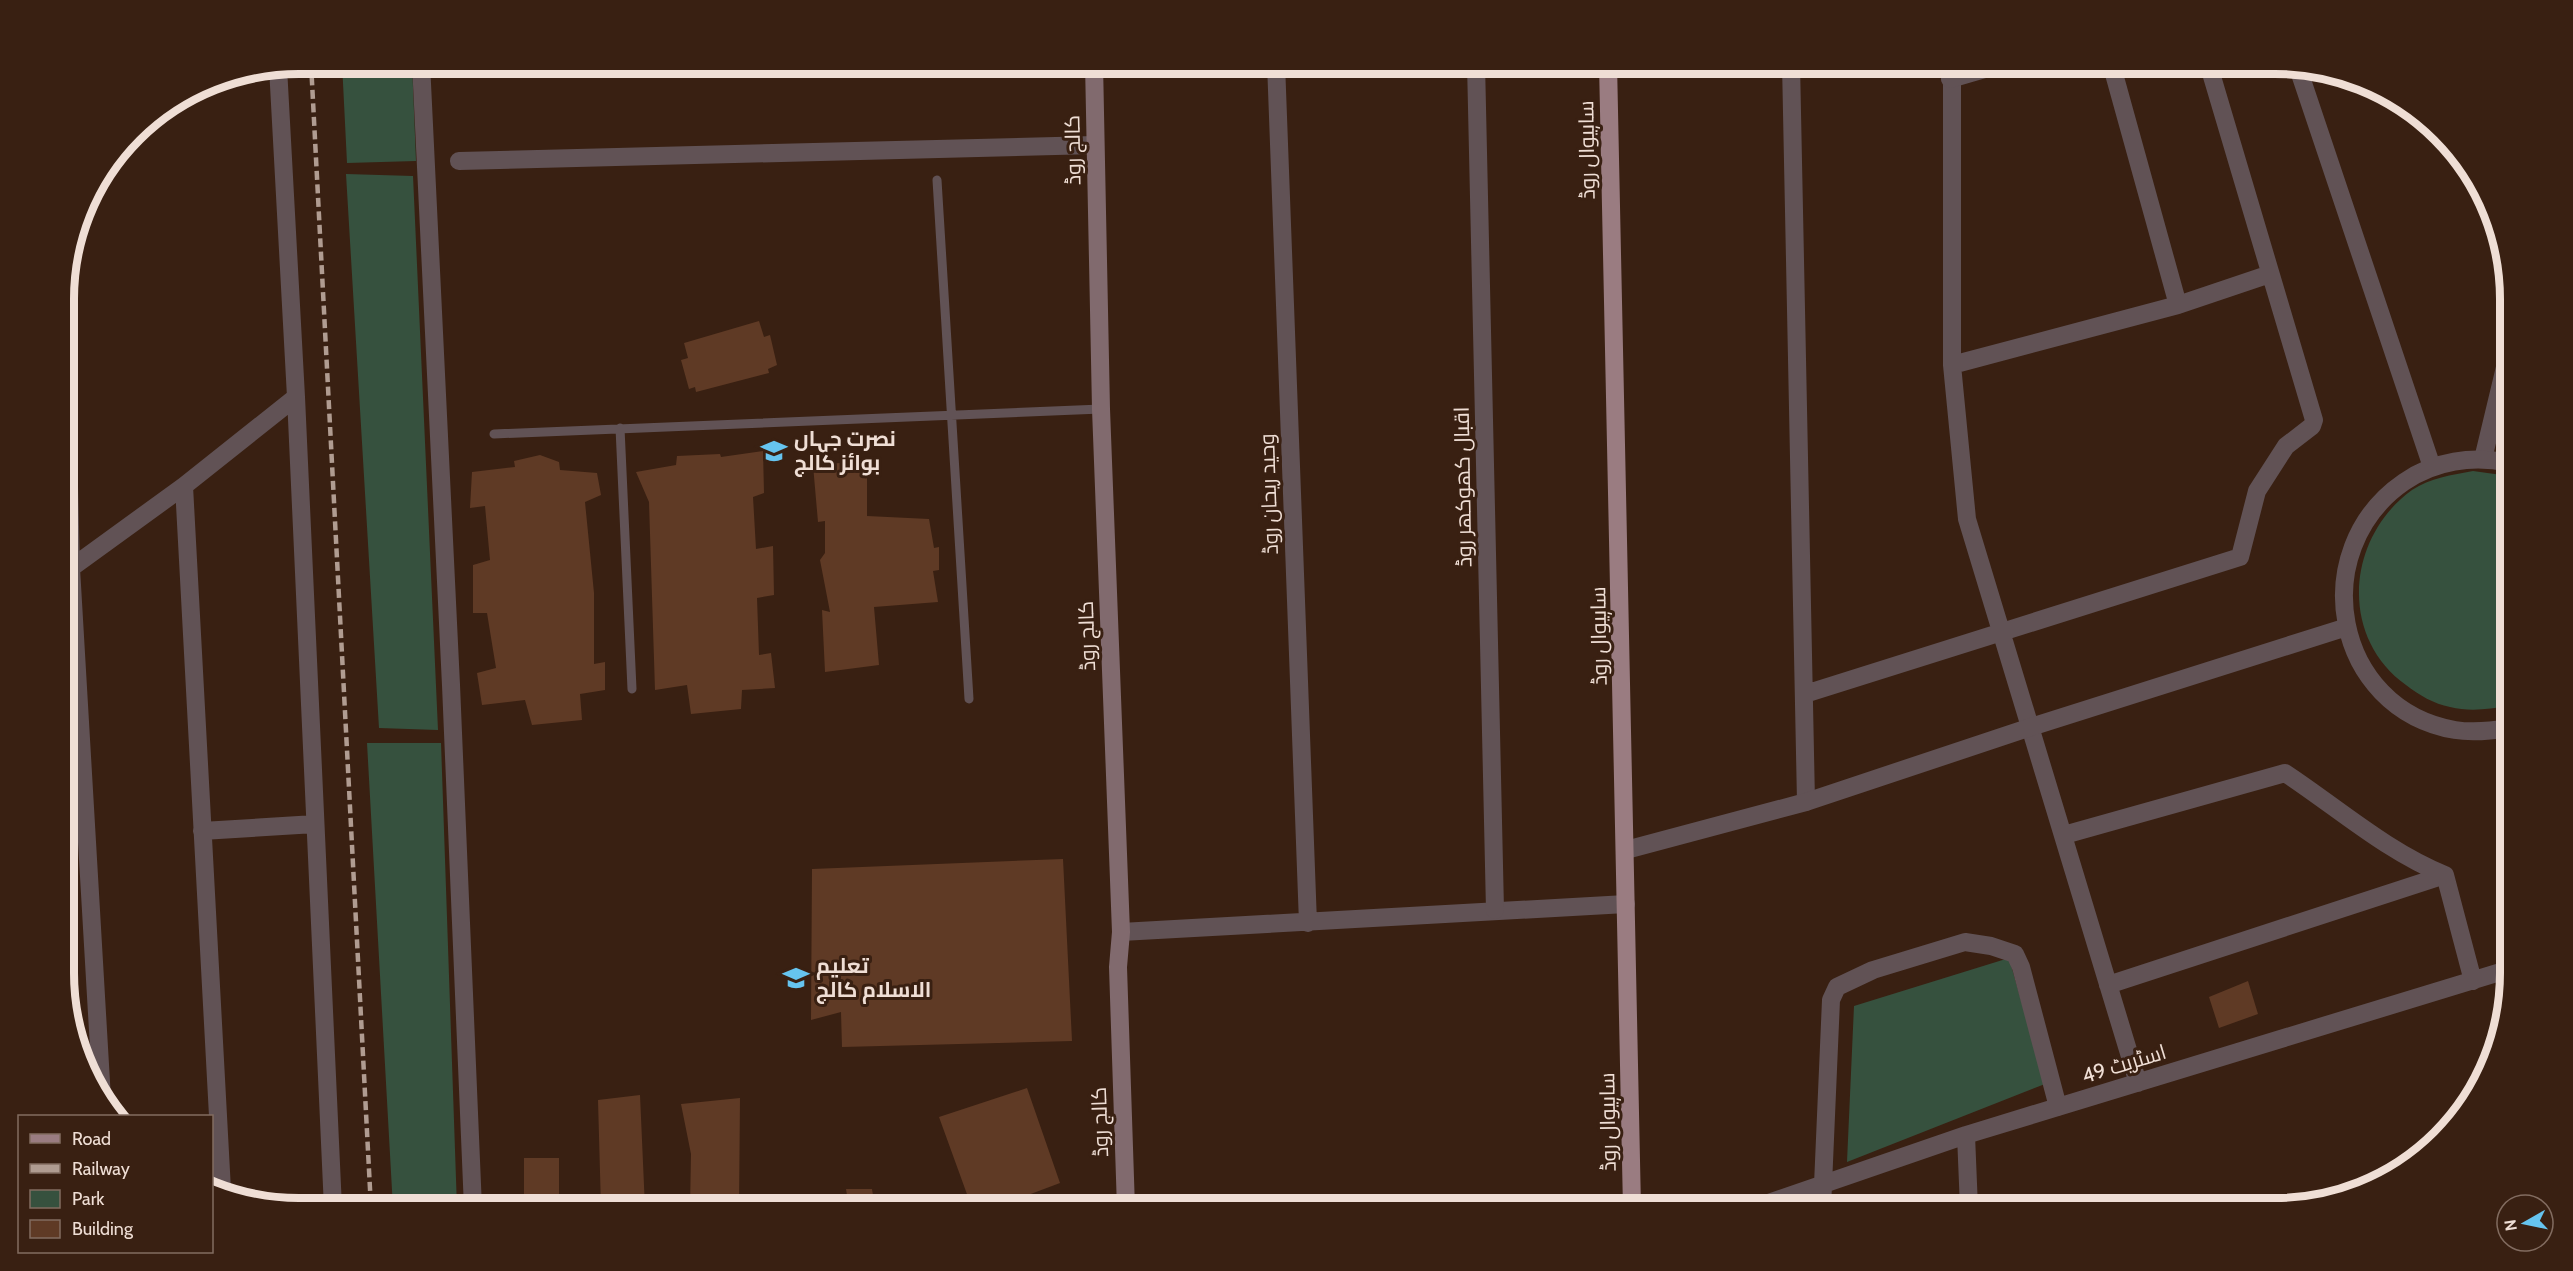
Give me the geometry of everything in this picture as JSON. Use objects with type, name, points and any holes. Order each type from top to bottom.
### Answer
[{"type":"main road","name":"کالج روڈ","points":[[1094,74],[1101,409],[1121,932],[1118,967],[1126,1198]]},
{"type":"main road","name":"ساہیوال روڈ","points":[[1608,74],[1632,1198]]},
{"type":"street","points":[[278,74],[296,397],[333,1198]]},
{"type":"street","points":[[423,74],[451,685],[472,1198]]},
{"type":"street","name":"وحید ریحان روڈ","points":[[1276,74],[1308,923]]},
{"type":"street","name":"اقبال کھوکھر روڈ","points":[[1476,74],[1495,910]]},
{"type":"street","points":[[1791,74],[1806,802]]},
{"type":"street","points":[[1951,74],[1952,364],[1967,519],[2138,1083]]},
{"type":"street","points":[[2114,74],[2178,304]]},
{"type":"street","points":[[1805,694],[2240,557],[2257,491],[2286,446],[2312,426],[2314,420],[2211,74]]},
{"type":"street","points":[[2300,75],[2432,467]]},
{"type":"street","points":[[459,161],[1095,145]]},
{"type":"street","points":[[1952,364],[2178,304],[2270,274]]},
{"type":"street","points":[[2483,459],[2500,388]]},
{"type":"street","points":[[74,563],[184,486],[296,397]]},
{"type":"street","points":[[2500,462],[2483,459],[2459,460],[2432,467],[2412,476],[2391,491],[2359,530],[2349,557],[2343,585],[2343,604],[2352,645],[2362,665],[2375,683],[2397,705],[2424,721],[2454,730],[2485,732],[2500,730]]},
{"type":"street","points":[[184,486],[222,1184]]},
{"type":"street","points":[[1626,850],[1806,802],[2347,627]]},
{"type":"street","points":[[74,760],[100,1078]]},
{"type":"street","points":[[2064,835],[2285,773],[2353,824],[2425,867],[2445,875]]},
{"type":"street","points":[[202,831],[315,824]]},
{"type":"street","points":[[2445,875],[2473,981]]},
{"type":"street","points":[[2108,985],[2445,875]]},
{"type":"street","points":[[1121,932],[1626,904]]},
{"type":"street","points":[[1822,1198],[1831,1000],[1837,987],[1873,970],[1965,942],[1991,946],[2015,954],[2021,967],[2058,1107]]},
{"type":"street","name":"اسٹریٹ 49","points":[[1782,1198],[1966,1135],[2500,972]]},
{"type":"street","points":[[1966,1135],[1969,1198]]},
{"type":"lane","points":[[937,180],[969,699]]},
{"type":"lane","points":[[494,434],[1101,409]]},
{"type":"lane","points":[[620,428],[632,688]]},
{"type":"green space","points":[[343,74],[412,74],[416,161],[347,163]]},
{"type":"green space","points":[[346,174],[413,176],[438,730],[379,728]]},
{"type":"green space","points":[[2473,471],[2500,475],[2500,707],[2457,709],[2427,699],[2416,692],[2384,664],[2369,640],[2361,614],[2359,587],[2364,559],[2374,533],[2390,510],[2412,490],[2441,478]]},
{"type":"green space","points":[[367,743],[441,743],[457,1198],[392,1198]]},
{"type":"green space","points":[[2009,958],[2045,1084],[1847,1162],[1854,1006]]},
{"type":"building","points":[[759,321],[764,337],[770,335],[777,365],[768,369],[769,373],[696,392],[695,387],[689,389],[681,360],[688,358],[684,343]]},
{"type":"building","points":[[763,451],[764,493],[753,497],[756,549],[773,546],[774,595],[757,598],[759,655],[771,653],[775,688],[742,690],[741,709],[691,714],[687,685],[655,690],[649,502],[636,472],[676,465],[677,456],[720,454],[721,457]]},
{"type":"building","points":[[540,455],[559,462],[560,470],[597,473],[601,495],[585,502],[594,593],[594,664],[605,662],[605,690],[580,694],[582,720],[532,725],[525,700],[482,705],[477,673],[496,668],[487,613],[473,613],[473,565],[490,560],[485,506],[470,508],[472,472],[515,467],[514,461]]},
{"type":"building","points":[[867,461],[867,516],[929,519],[934,548],[939,547],[939,570],[933,571],[938,602],[874,607],[879,665],[825,672],[822,610],[830,612],[820,560],[825,553],[825,521],[818,522],[813,465]]},
{"type":"building","points":[[1063,859],[1072,1041],[842,1047],[841,1012],[811,1020],[812,869]]},
{"type":"building","points":[[2248,981],[2258,1014],[2219,1028],[2209,997]]},
{"type":"building","points":[[1027,1088],[1060,1183],[1020,1198],[968,1198],[939,1117]]},
{"type":"building","points":[[640,1095],[645,1198],[601,1198],[598,1100]]},
{"type":"building","points":[[740,1098],[739,1198],[690,1198],[691,1154],[681,1104]]},
{"type":"building","points":[[524,1158],[559,1158],[559,1198],[524,1198]]},
{"type":"building","points":[[846,1189],[872,1189],[873,1198],[847,1198]]},
{"type":"railway","points":[[312,74],[370,1198]]},
{"type":"place","name":"نصرت جہاں بوائز کالج","points":[[774,451]]},
{"type":"place","name":"تعلیم الاسلام کالج","points":[[796,978]]}]
